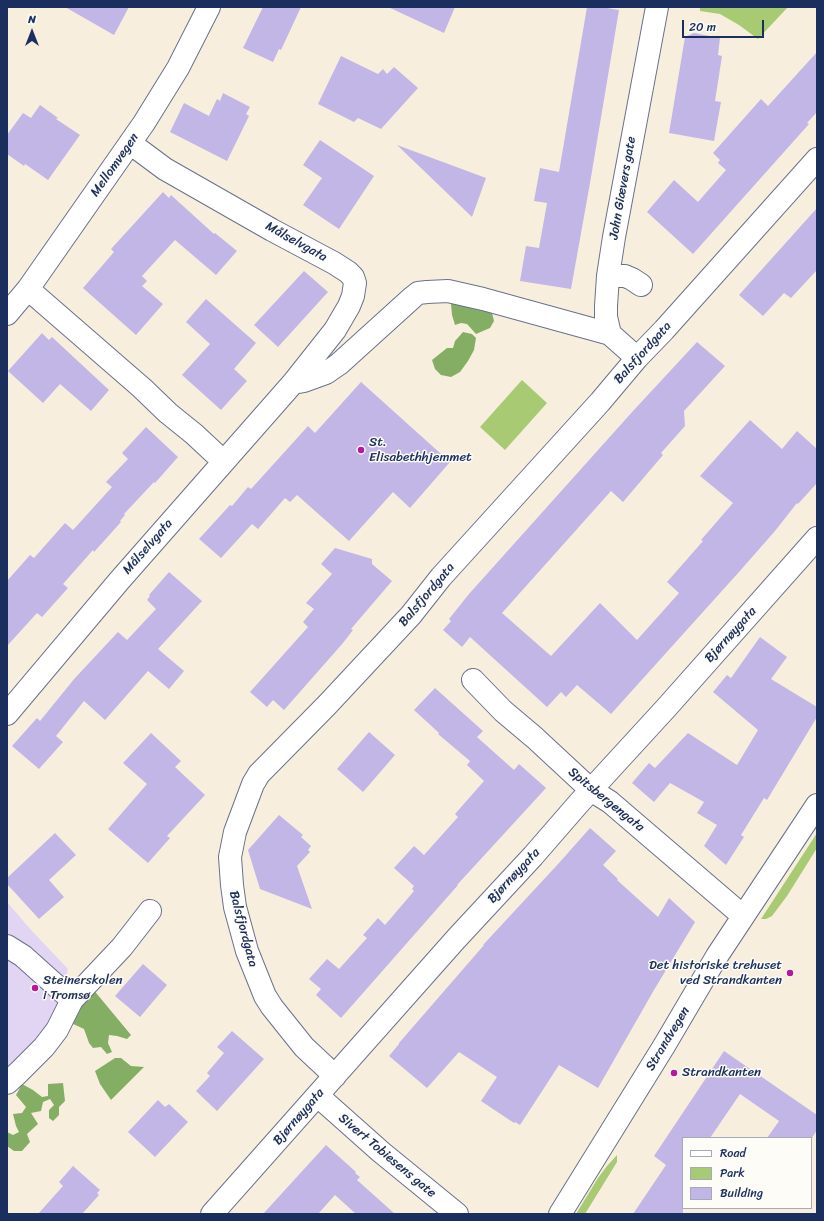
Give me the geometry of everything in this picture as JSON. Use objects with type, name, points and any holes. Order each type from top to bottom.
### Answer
[{"type":"street","name":"Mellomvegen","points":[[7,314],[28,289],[144,123],[178,68],[209,7]]},
{"type":"street","name":"John Giævers gate","points":[[610,334],[606,317],[608,276],[656,7]]},
{"type":"street","name":"Målselvgata","points":[[7,714],[105,597],[293,383],[343,318],[353,296],[355,283],[353,277],[348,272],[165,169],[130,143]]},
{"type":"street","name":"Balsfjordgata","points":[[335,1076],[304,1047],[272,1007],[265,996],[250,961],[235,907],[230,858],[235,832],[252,784],[259,774],[327,705],[410,615],[441,577],[817,159]]},
{"type":"street","points":[[608,276],[625,276],[641,285]]},
{"type":"street","points":[[28,289],[223,461]]},
{"type":"street","points":[[293,383],[304,381],[326,373],[339,364],[413,297],[426,292],[448,291],[483,298],[610,334],[637,358]]},
{"type":"street","name":"Bjørnøygata","points":[[212,1214],[456,939],[533,856],[817,538]]},
{"type":"street","name":"Spitsbergengata","points":[[473,680],[503,710],[591,790],[610,802],[743,916]]},
{"type":"street","name":"Strandvegen","points":[[560,1214],[664,1046],[717,956],[817,805]]},
{"type":"street","points":[[7,1083],[44,1047],[57,1030],[72,1000],[122,947],[150,911]]},
{"type":"street","points":[[7,946],[23,956],[72,1000]]},
{"type":"street","name":"Sivert Tobiesens gate","points":[[318,1096],[381,1152],[457,1214]]},
{"type":"shaded area","name":"Steinerskolen i Tromsø","points":[[7,902],[68,969],[56,1017],[7,1076]]},
{"type":"green space","points":[[700,7],[788,7],[758,39],[739,25],[720,14],[700,11]]},
{"type":"green space","points":[[451,304],[464,304],[492,313],[494,321],[490,328],[476,334],[467,324],[461,323],[455,325]]},
{"type":"green space","points":[[463,332],[472,334],[476,338],[474,350],[460,372],[451,377],[441,375],[435,369],[432,360],[447,348],[453,348],[455,341]]},
{"type":"green space","points":[[522,380],[547,403],[505,450],[480,427]]},
{"type":"green space","points":[[817,833],[817,848],[787,896],[772,916],[766,919],[761,919]]},
{"type":"green space","points":[[92,988],[131,1035],[127,1039],[109,1035],[108,1043],[112,1052],[107,1054],[101,1047],[93,1048],[89,1043],[84,1029],[71,1023],[81,1008],[81,1003]]},
{"type":"green space","points":[[115,1058],[121,1058],[131,1066],[144,1067],[111,1100],[100,1084],[95,1071]]},
{"type":"green space","points":[[63,1083],[65,1101],[59,1107],[59,1115],[53,1121],[49,1118],[49,1110],[54,1105],[50,1099],[43,1102],[41,1111],[31,1113],[38,1124],[27,1134],[30,1142],[22,1151],[14,1151],[7,1146],[7,1132],[13,1135],[19,1132],[13,1114],[22,1113],[26,1107],[16,1095],[22,1084],[42,1097],[48,1096],[48,1084]]},
{"type":"green space","points":[[617,1155],[617,1162],[585,1214],[576,1214],[598,1178]]},
{"type":"building","points":[[65,7],[129,7],[114,35]]},
{"type":"building","points":[[263,7],[301,7],[281,50],[279,49],[273,62],[243,48]]},
{"type":"building","points":[[388,7],[455,7],[444,33]]},
{"type":"building","points":[[587,7],[601,7],[619,10],[571,289],[520,281],[526,246],[539,248],[547,203],[534,201],[540,168],[559,172]]},
{"type":"building","points":[[694,33],[720,38],[718,55],[722,56],[715,101],[721,102],[714,141],[669,133],[685,37]]},
{"type":"building","points":[[817,52],[817,112],[807,123],[809,124],[693,254],[647,212],[674,180],[698,202],[726,170],[718,163],[720,160],[713,153],[761,99],[768,106]]},
{"type":"building","points":[[341,56],[378,74],[383,69],[387,74],[394,67],[418,88],[381,129],[358,118],[354,122],[318,104]]},
{"type":"building","points":[[223,93],[250,107],[246,114],[249,116],[227,161],[170,132],[184,103],[209,116],[217,99],[220,101]]},
{"type":"building","points":[[40,105],[58,118],[56,119],[80,135],[48,180],[7,154],[7,135],[23,113],[31,118]]},
{"type":"building","points":[[320,140],[374,176],[339,229],[303,205],[322,178],[303,165]]},
{"type":"building","points":[[397,145],[486,178],[472,217]]},
{"type":"building","points":[[163,192],[169,198],[171,195],[214,234],[215,233],[237,251],[216,275],[175,240],[142,276],[147,281],[142,286],[163,304],[136,335],[83,288],[114,252],[111,249]]},
{"type":"building","points":[[817,208],[817,270],[791,298],[784,293],[763,316],[739,295]]},
{"type":"building","points":[[304,271],[328,292],[278,347],[254,325]]},
{"type":"building","points":[[206,299],[256,343],[234,369],[247,381],[221,410],[182,375],[210,344],[186,322]]},
{"type":"building","points":[[42,333],[49,340],[52,337],[109,390],[91,411],[60,384],[43,403],[8,371]]},
{"type":"building","points":[[697,342],[725,366],[684,411],[685,426],[661,453],[663,455],[623,502],[611,491],[502,613],[551,656],[600,603],[637,640],[679,593],[667,582],[703,541],[701,540],[733,503],[700,476],[750,420],[782,449],[797,431],[817,449],[817,483],[798,504],[797,503],[739,572],[611,714],[577,685],[566,697],[561,692],[547,707],[470,637],[462,647],[443,630],[451,621],[449,619],[469,594]]},
{"type":"building","name":"St. Elisabethhjemmet","points":[[361,382],[450,462],[410,508],[393,492],[349,541],[297,495],[290,502],[285,498],[258,529],[252,524],[221,558],[199,539],[230,505],[232,506],[248,487],[251,489],[308,426],[315,433]]},
{"type":"building","points":[[146,427],[178,457],[124,514],[125,515],[120,521],[121,522],[94,552],[93,550],[63,584],[68,588],[42,617],[37,613],[7,646],[7,581],[30,555],[34,558],[65,523],[73,530],[112,487],[106,482],[128,459],[122,453]]},
{"type":"building","points":[[335,548],[372,559],[372,564],[392,581],[351,629],[353,630],[343,643],[284,710],[273,700],[267,707],[250,692],[308,627],[303,622],[314,609],[306,603],[332,574],[321,564]]},
{"type":"building","points":[[169,572],[202,601],[158,649],[184,671],[169,689],[148,671],[105,720],[84,701],[56,736],[63,742],[39,769],[12,746],[37,718],[40,721],[75,678],[118,632],[127,640],[156,609],[147,600],[150,596],[149,595]]},
{"type":"building","points":[[760,637],[787,657],[771,679],[817,707],[817,717],[767,800],[764,798],[741,835],[744,837],[726,865],[704,846],[717,825],[697,813],[704,802],[670,783],[654,802],[632,783],[649,763],[655,768],[688,733],[737,765],[758,730],[713,692],[727,675],[731,678]]},
{"type":"building","points":[[435,688],[483,731],[477,737],[514,770],[519,764],[546,788],[457,885],[341,1018],[316,995],[321,989],[309,979],[327,959],[339,969],[367,938],[363,935],[378,918],[385,925],[414,891],[412,889],[414,886],[394,868],[414,846],[424,855],[458,817],[455,814],[484,781],[467,765],[470,761],[438,734],[439,733],[414,710]]},
{"type":"building","points":[[369,732],[395,755],[363,792],[337,769]]},
{"type":"building","points":[[151,733],[181,761],[175,767],[205,795],[167,836],[170,838],[148,863],[108,829],[147,784],[123,763]]},
{"type":"building","points":[[279,815],[303,835],[301,837],[311,846],[308,850],[310,852],[297,866],[312,909],[260,889],[248,850]]},
{"type":"building","points":[[590,828],[616,851],[603,865],[618,879],[617,880],[658,917],[669,898],[695,922],[598,1088],[559,1065],[520,1125],[515,1122],[514,1123],[481,1101],[497,1077],[459,1052],[427,1088],[389,1056],[483,945]]},
{"type":"building","points":[[55,833],[76,855],[49,880],[64,897],[39,919],[7,884],[7,878]]},
{"type":"building","points":[[143,964],[167,985],[140,1017],[115,996]]},
{"type":"building","points":[[232,1031],[264,1059],[217,1111],[196,1091],[210,1076],[207,1073],[224,1053],[217,1047]]},
{"type":"building","points":[[724,1051],[817,1115],[817,1130],[812,1138],[768,1137],[779,1121],[740,1094],[711,1137],[682,1137],[683,1214],[633,1214],[666,1165],[654,1156]]},
{"type":"building","points":[[158,1100],[165,1107],[169,1104],[188,1122],[155,1157],[128,1132]]},
{"type":"building","points":[[326,1145],[356,1172],[355,1173],[360,1177],[357,1180],[395,1214],[356,1214],[335,1195],[318,1214],[263,1214]]},
{"type":"building","points":[[73,1166],[100,1190],[97,1193],[99,1195],[82,1214],[38,1214],[63,1186],[59,1182]]},
{"type":"place","name":"St. Elisabethhjemmet","points":[[361,450]]},
{"type":"place","name":"Det historiske trehuset ved Strandkanten","points":[[790,973]]},
{"type":"place","name":"Steinerskolen i Tromsø","points":[[35,988]]},
{"type":"place","name":"Strandkanten","points":[[674,1073]]}]
